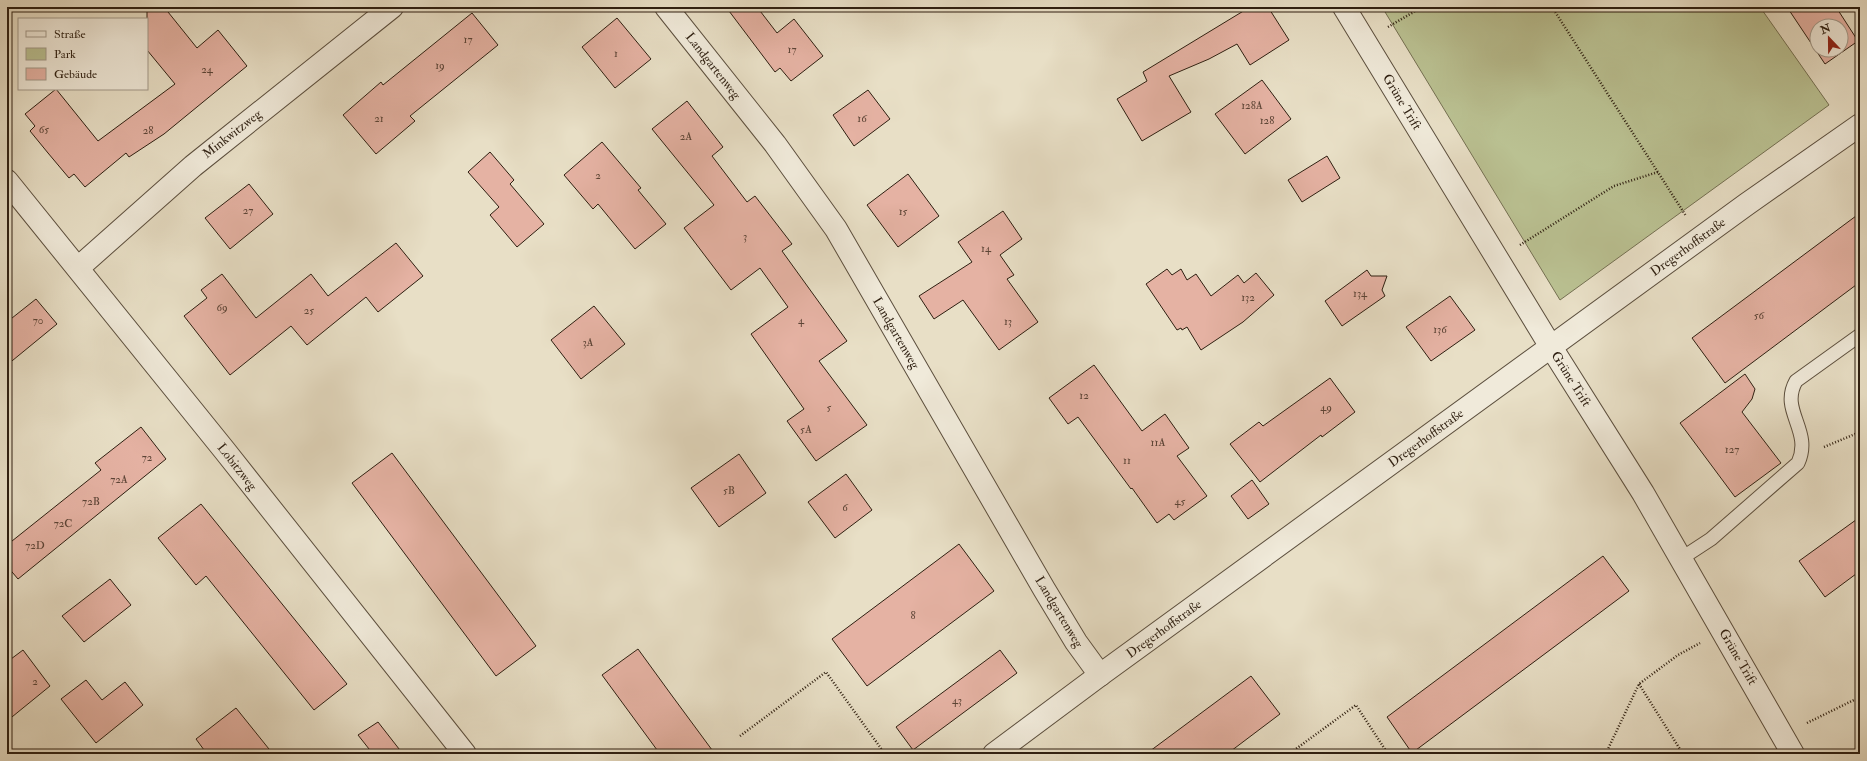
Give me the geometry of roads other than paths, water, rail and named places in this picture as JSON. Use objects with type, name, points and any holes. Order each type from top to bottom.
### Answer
[{"type":"street","name":"Minkwitzweg","points":[[78,268],[192,166],[392,7]]},
{"type":"street","name":"Landgartenweg","points":[[666,7],[775,144],[836,229],[1044,589],[1076,642],[1100,675]]},
{"type":"street","name":"Grüne Trift","points":[[1344,7],[1551,347],[1682,558],[1793,754]]},
{"type":"street","name":"Dregerhoffstraße","points":[[994,754],[1100,675],[1702,237],[1858,130]]},
{"type":"street","name":"Lobitzweg","points":[[7,181],[465,754]]},
{"type":"lane","points":[[1682,558],[1711,539],[1798,463],[1802,453],[1802,440],[1790,399],[1792,389],[1796,381],[1860,335]]}]
